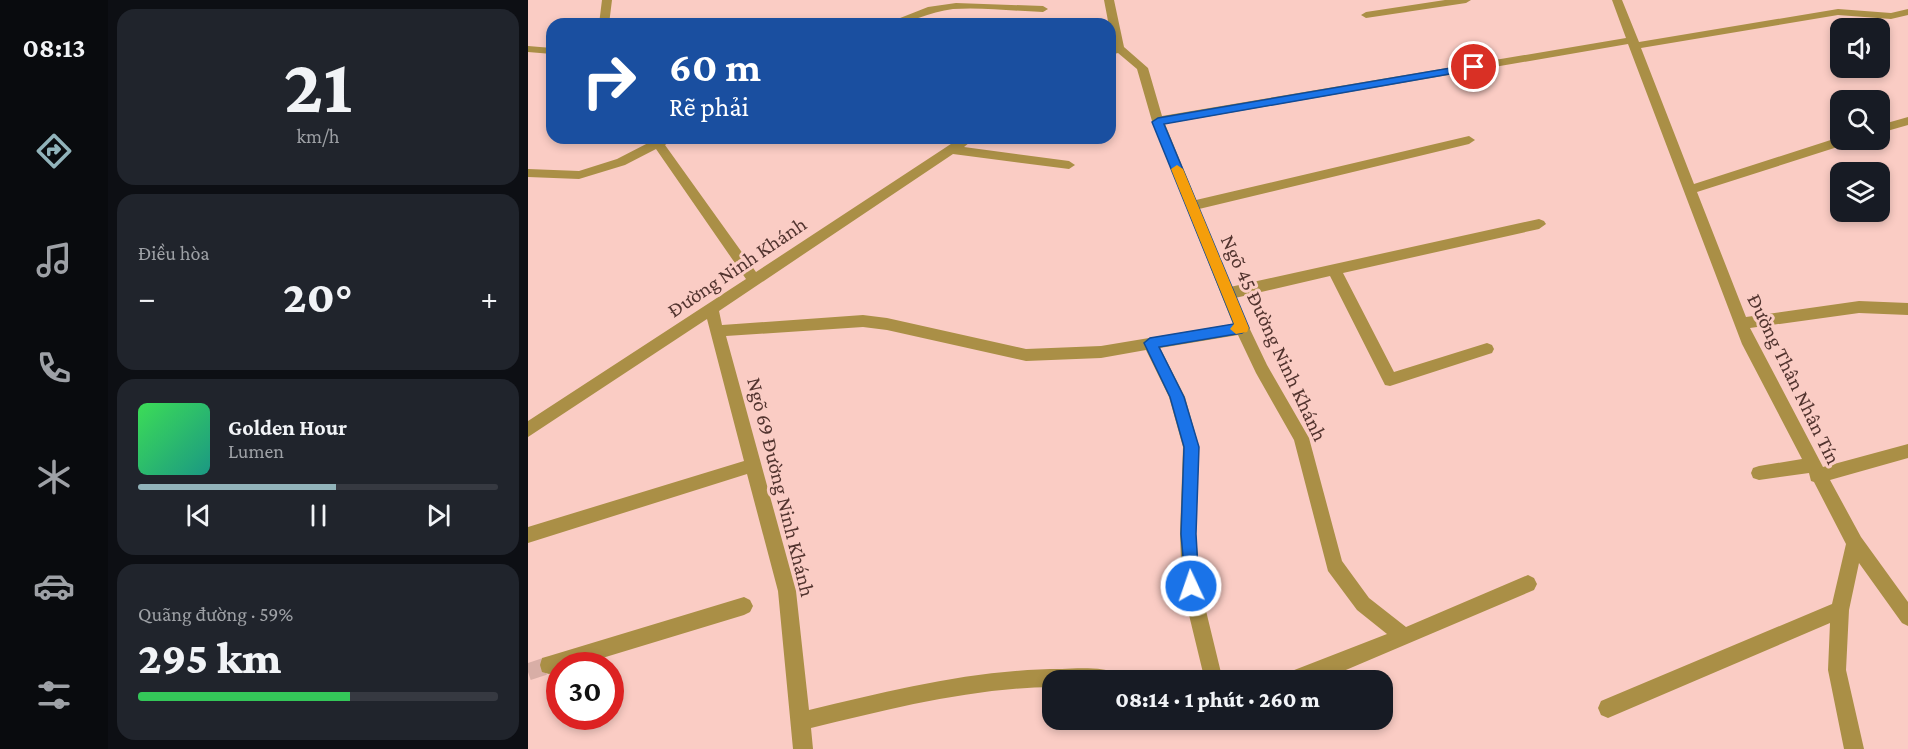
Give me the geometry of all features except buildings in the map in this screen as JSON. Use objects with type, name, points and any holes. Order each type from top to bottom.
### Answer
[{"type":"street","points":[[605,18],[607,0]]},
{"type":"street","points":[[1109,0],[1111,18]]},
{"type":"street","points":[[1366,15],[1466,0]]},
{"type":"street","name":"Đường Thân Nhân Tín","points":[[1617,0],[1741,324],[1855,543],[1908,616]]},
{"type":"street","points":[[907,18],[932,9],[957,6],[1043,9]]},
{"type":"street","points":[[1158,122],[1633,43],[1838,12],[1891,16],[1908,12]]},
{"type":"street","points":[[528,49],[546,50]]},
{"type":"street","name":"Ngõ 45 Đường Ninh Khánh","points":[[1116,51],[1142,68],[1158,122],[1226,294],[1266,378],[1301,438],[1334,565],[1363,604],[1402,635]]},
{"type":"street","points":[[1890,126],[1908,121]]},
{"type":"street","points":[[1192,206],[1469,140]]},
{"type":"street","points":[[528,173],[579,175],[621,162],[652,144]]},
{"type":"street","points":[[662,144],[754,280]]},
{"type":"street","name":"Đường Ninh Khánh","points":[[528,430],[960,144]]},
{"type":"street","points":[[1689,190],[1830,145]]},
{"type":"street","points":[[952,150],[1069,165]]},
{"type":"street","points":[[1226,294],[1539,224]]},
{"type":"street","points":[[1334,270],[1390,380],[1487,349]]},
{"type":"street","points":[[1741,324],[1860,307],[1908,309]]},
{"type":"street","name":"Ngõ 69 Đường Ninh Khánh","points":[[711,309],[788,591],[803,749]]},
{"type":"street","points":[[717,331],[863,321],[887,324],[1026,355],[1101,352],[1242,328]]},
{"type":"street","points":[[1150,343],[1177,397],[1191,447],[1188,534],[1191,586],[1211,670]]},
{"type":"street","points":[[1759,473],[1815,470],[1908,452]]},
{"type":"street","points":[[528,535],[754,465]]},
{"type":"street","points":[[1854,749],[1837,670],[1840,610],[1855,543]]},
{"type":"street","points":[[1324,670],[1402,635],[1528,584]]},
{"type":"street","points":[[592,652],[744,606]]},
{"type":"street","points":[[1608,708],[1840,610]]},
{"type":"street","points":[[801,721],[902,697],[1017,680],[1042,679]]},
{"type":"tunnel","points":[[528,672],[546,666]]},
{"type":"slow traffic","points":[[1177,169],[1226,294],[1242,328],[1236,329]]},
{"type":"route","points":[[1191,586],[1188,534],[1191,447],[1177,397],[1150,343],[1242,328],[1226,294],[1158,122],[1474,67]]}]
